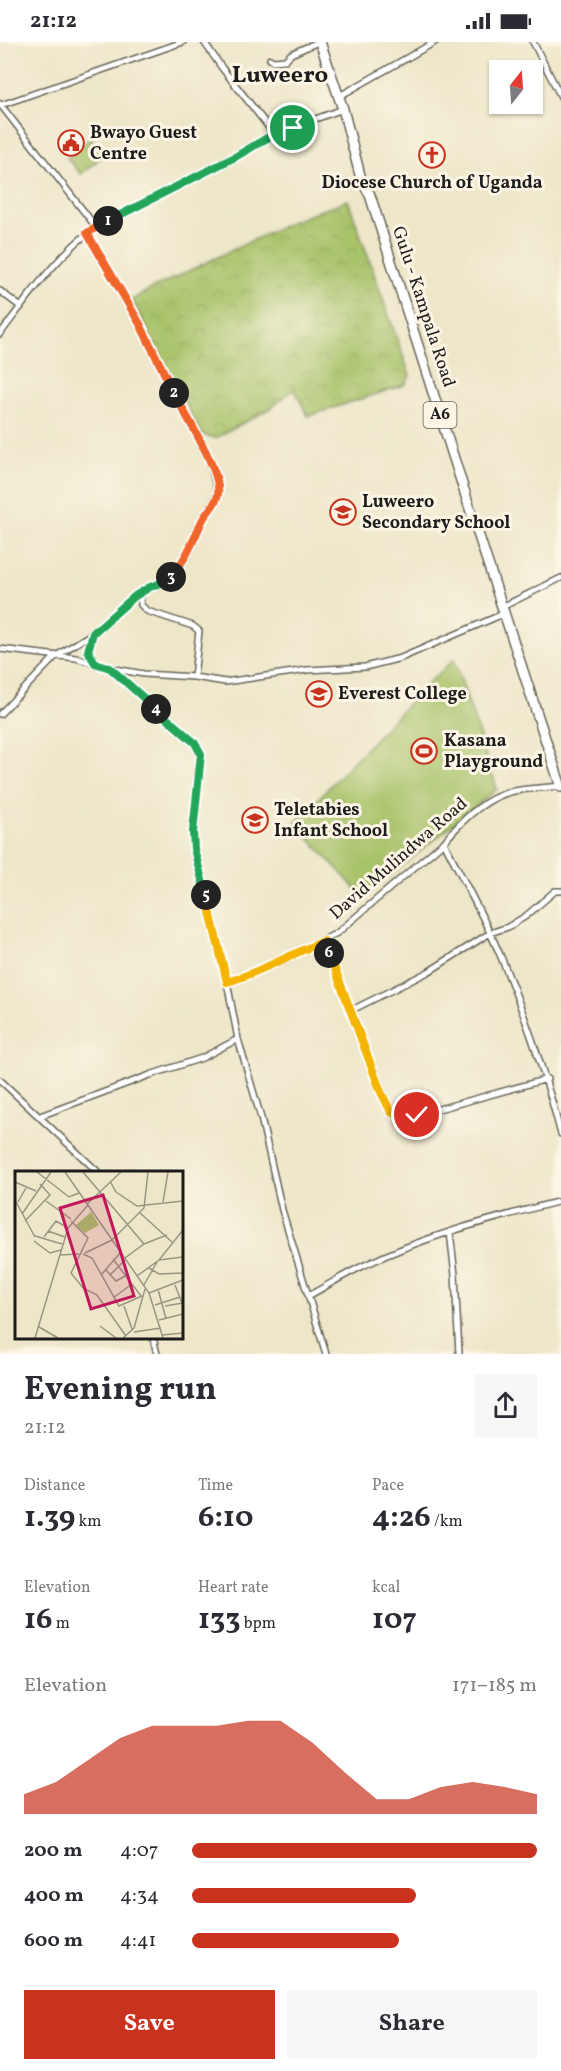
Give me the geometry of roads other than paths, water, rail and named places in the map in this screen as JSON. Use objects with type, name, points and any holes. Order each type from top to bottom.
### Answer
[{"type":"main road","name":"Gulu - Kampala Road","points":[[319,42],[343,109],[361,179],[370,195],[502,610],[561,787]]},
{"type":"street","points":[[96,227],[1,104],[183,42]]},
{"type":"street","points":[[204,42],[274,134]]},
{"type":"street","points":[[270,59],[285,60],[291,54],[319,42]]},
{"type":"street","points":[[338,97],[435,42]]},
{"type":"street","points":[[533,42],[561,97]]},
{"type":"street","points":[[0,334],[70,248],[96,227],[235,157],[274,134],[343,109]]},
{"type":"street","points":[[0,714],[56,656],[93,633],[140,594],[168,579],[187,557],[202,520],[219,490],[208,455],[182,410],[123,293],[87,233]]},
{"type":"street","points":[[0,291],[21,307]]},
{"type":"street","points":[[0,649],[76,658],[110,668],[144,674],[194,677],[225,682],[308,670],[365,667],[401,658],[502,610],[561,578]]},
{"type":"street","points":[[140,594],[141,605],[144,609],[193,626],[199,631],[194,677]]},
{"type":"street","points":[[93,633],[88,651],[95,663]]},
{"type":"street","points":[[110,668],[198,748],[201,763],[193,832],[194,849],[227,982],[238,1039],[261,1118],[282,1210],[326,1354]]},
{"type":"street","name":"David Mulindwa Road","points":[[227,982],[249,975],[324,941],[349,924],[444,842],[471,814],[491,800],[515,791],[561,787]]},
{"type":"street","points":[[444,842],[490,933],[532,1036],[547,1079],[561,1134]]},
{"type":"street","points":[[352,1010],[428,972],[490,933],[508,927],[526,916],[549,895],[555,891],[561,891]]},
{"type":"street","points":[[324,941],[352,1010],[381,1092],[391,1112],[406,1117],[417,1115],[547,1079]]},
{"type":"street","points":[[40,1116],[202,1058],[238,1039]]},
{"type":"street","points":[[0,1080],[96,1171]]},
{"type":"street","points":[[308,1296],[364,1265],[450,1232],[561,1201]]},
{"type":"street","points":[[450,1232],[455,1275],[459,1354]]},
{"type":"street","points":[[153,1339],[158,1354]]},
{"type":"place","name":"Bwayo Guest Centre","points":[[71,143]]},
{"type":"place","name":"Diocese Church of Uganda","points":[[432,155]]},
{"type":"place","name":"Luweero Secondary School","points":[[343,512]]},
{"type":"place","name":"Everest College","points":[[319,694]]},
{"type":"place","name":"Kasana Playground","points":[[424,751]]},
{"type":"place","name":"Teletabies Infant School","points":[[255,820]]},
{"type":"district","name":"Luweero","points":[[280,76]]}]
